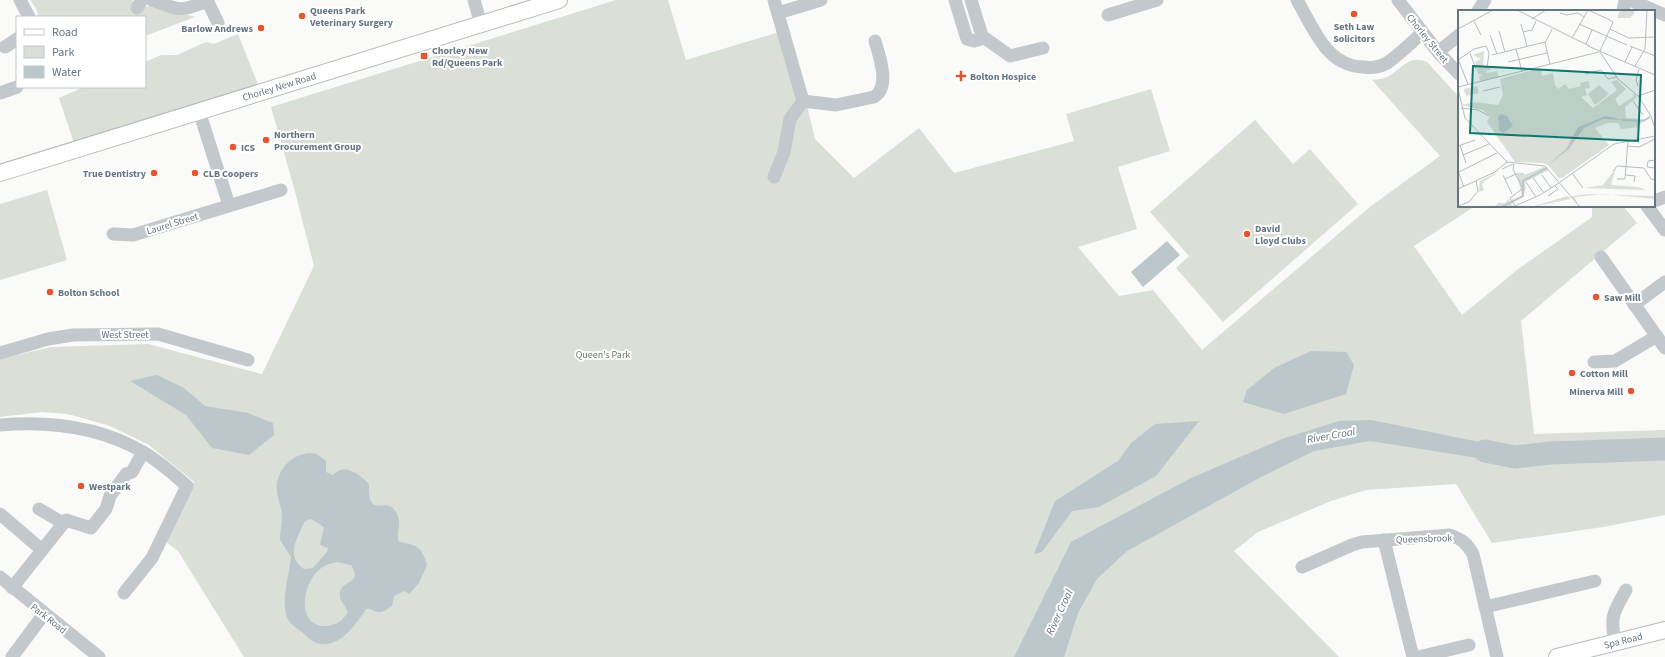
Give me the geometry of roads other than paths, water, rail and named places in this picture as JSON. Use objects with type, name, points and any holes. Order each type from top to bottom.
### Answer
[{"type":"main road","name":"Chorley New Road","points":[[0,173],[559,0]]},
{"type":"main road","name":"Spa Road","points":[[1563,656],[1665,630]]},
{"type":"street","points":[[20,0],[28,16]]},
{"type":"street","points":[[152,0],[181,10],[190,8],[208,0],[218,23]]},
{"type":"street","points":[[474,0],[481,24]]},
{"type":"street","points":[[774,0],[803,101]]},
{"type":"street","points":[[778,13],[821,0]]},
{"type":"street","points":[[955,0],[967,39],[974,41],[981,39],[982,36]]},
{"type":"street","points":[[971,0],[982,36],[1010,56],[1043,48]]},
{"type":"street","points":[[1108,15],[1157,0]]},
{"type":"street","points":[[1297,0],[1328,52],[1340,61],[1356,67],[1372,68],[1386,64],[1422,33]]},
{"type":"street","name":"Chorley Street","points":[[1398,0],[1422,33],[1458,73]]},
{"type":"street","points":[[1623,10],[1625,0]]},
{"type":"street","points":[[1630,0],[1653,10]]},
{"type":"street","points":[[1655,11],[1665,15]]},
{"type":"street","points":[[1438,52],[1458,36]]},
{"type":"street","points":[[5,47],[16,40]]},
{"type":"street","points":[[803,101],[842,105],[878,95],[881,91],[883,68],[875,40]]},
{"type":"street","points":[[0,92],[16,87]]},
{"type":"street","points":[[774,177],[784,152],[790,119],[803,101]]},
{"type":"street","points":[[199,111],[229,205]]},
{"type":"street","name":"Laurel Street","points":[[113,234],[132,235],[281,190]]},
{"type":"street","points":[[1655,201],[1665,197]]},
{"type":"street","points":[[1648,207],[1665,230]]},
{"type":"street","points":[[1601,257],[1665,348]]},
{"type":"street","points":[[1634,306],[1665,282]]},
{"type":"street","name":"West Street","points":[[0,352],[48,339],[74,335],[158,334],[248,360]]},
{"type":"street","points":[[1594,362],[1615,361],[1657,336]]},
{"type":"street","points":[[0,425],[51,424],[76,428],[106,436],[143,452],[187,486],[152,558],[124,593]]},
{"type":"street","points":[[12,588],[66,520],[91,528],[106,509],[110,496],[126,474],[132,472],[143,452]]},
{"type":"street","points":[[39,509],[63,523]]},
{"type":"street","points":[[0,514],[42,550]]},
{"type":"street","name":"Queensbrook","points":[[1302,567],[1362,542],[1450,536],[1464,541],[1473,554],[1497,657]]},
{"type":"street","name":"Queensbrook","points":[[1384,540],[1413,657]]},
{"type":"street","name":"Park Road","points":[[0,577],[99,657]]},
{"type":"street","points":[[1485,607],[1595,581]]},
{"type":"street","points":[[1615,642],[1612,616],[1626,590]]},
{"type":"street","points":[[12,657],[44,614]]},
{"type":"street","points":[[1418,657],[1469,645]]},
{"type":"water","points":[[1167,241],[1180,255],[1143,287],[1131,272]]},
{"type":"water","points":[[1311,351],[1346,352],[1354,365],[1346,394],[1284,414],[1243,402],[1247,390],[1274,368]]},
{"type":"water","points":[[157,375],[184,388],[205,406],[248,413],[273,423],[274,435],[249,455],[212,448],[186,415],[130,381]]},
{"type":"water","points":[[1371,420],[1499,446],[1515,457],[1510,463],[1370,441],[1314,451],[1263,476],[1127,551],[1097,579],[1078,613],[1064,657],[1014,657],[1071,542],[1191,478],[1282,439],[1339,421]]},
{"type":"water","points":[[1199,421],[1156,476],[1099,507],[1072,511],[1042,552],[1034,554],[1055,501],[1118,461],[1131,443],[1155,424]]},
{"type":"water","points":[[302,454],[317,454],[326,461],[326,472],[333,475],[338,471],[347,470],[352,471],[365,480],[369,484],[369,495],[371,502],[378,506],[387,505],[392,507],[396,512],[399,521],[399,542],[410,544],[418,548],[423,554],[427,565],[419,583],[409,594],[404,591],[394,596],[392,606],[386,610],[377,612],[366,609],[350,630],[336,641],[328,644],[320,644],[311,640],[294,626],[288,620],[285,608],[285,594],[291,557],[280,540],[282,515],[277,494],[277,484],[286,465]],"holes":[[[311,519],[324,527],[320,545],[328,548],[327,552],[313,568],[304,569],[298,564],[295,558],[294,546],[305,521]],[[337,562],[351,565],[354,571],[355,576],[341,589],[340,593],[341,599],[348,613],[334,625],[317,625],[310,620],[306,612],[306,592],[316,573],[325,566]]]},
{"type":"waterway","name":"River Croal","points":[[1485,451],[1515,457],[1551,453],[1665,449]]},
{"type":"place","name":"Seth Law Solicitors","points":[[1354,14]]},
{"type":"place","name":"Queens Park Veterinary Surgery","points":[[302,16]]},
{"type":"place","name":"Barlow Andrews","points":[[261,28]]},
{"type":"place","name":"Chorley New Rd/Queens Park","points":[[424,56]]},
{"type":"place","name":"Bolton Hospice","points":[[961,76]]},
{"type":"place","name":"Northern Procurement Group","points":[[266,140]]},
{"type":"place","name":"ICS","points":[[233,147]]},
{"type":"place","name":"True Dentistry","points":[[154,173]]},
{"type":"place","name":"CLB Coopers","points":[[195,173]]},
{"type":"place","name":"David Lloyd Clubs","points":[[1247,234]]},
{"type":"place","name":"Bolton School","points":[[50,292]]},
{"type":"place","name":"Saw Mill","points":[[1596,297]]},
{"type":"place","name":"Cotton Mill","points":[[1572,373]]},
{"type":"place","name":"Minerva Mill","points":[[1631,391]]},
{"type":"place","name":"Westpark","points":[[81,486]]},
{"type":"park label","name":"Queen's Park","points":[[603,354]]}]
